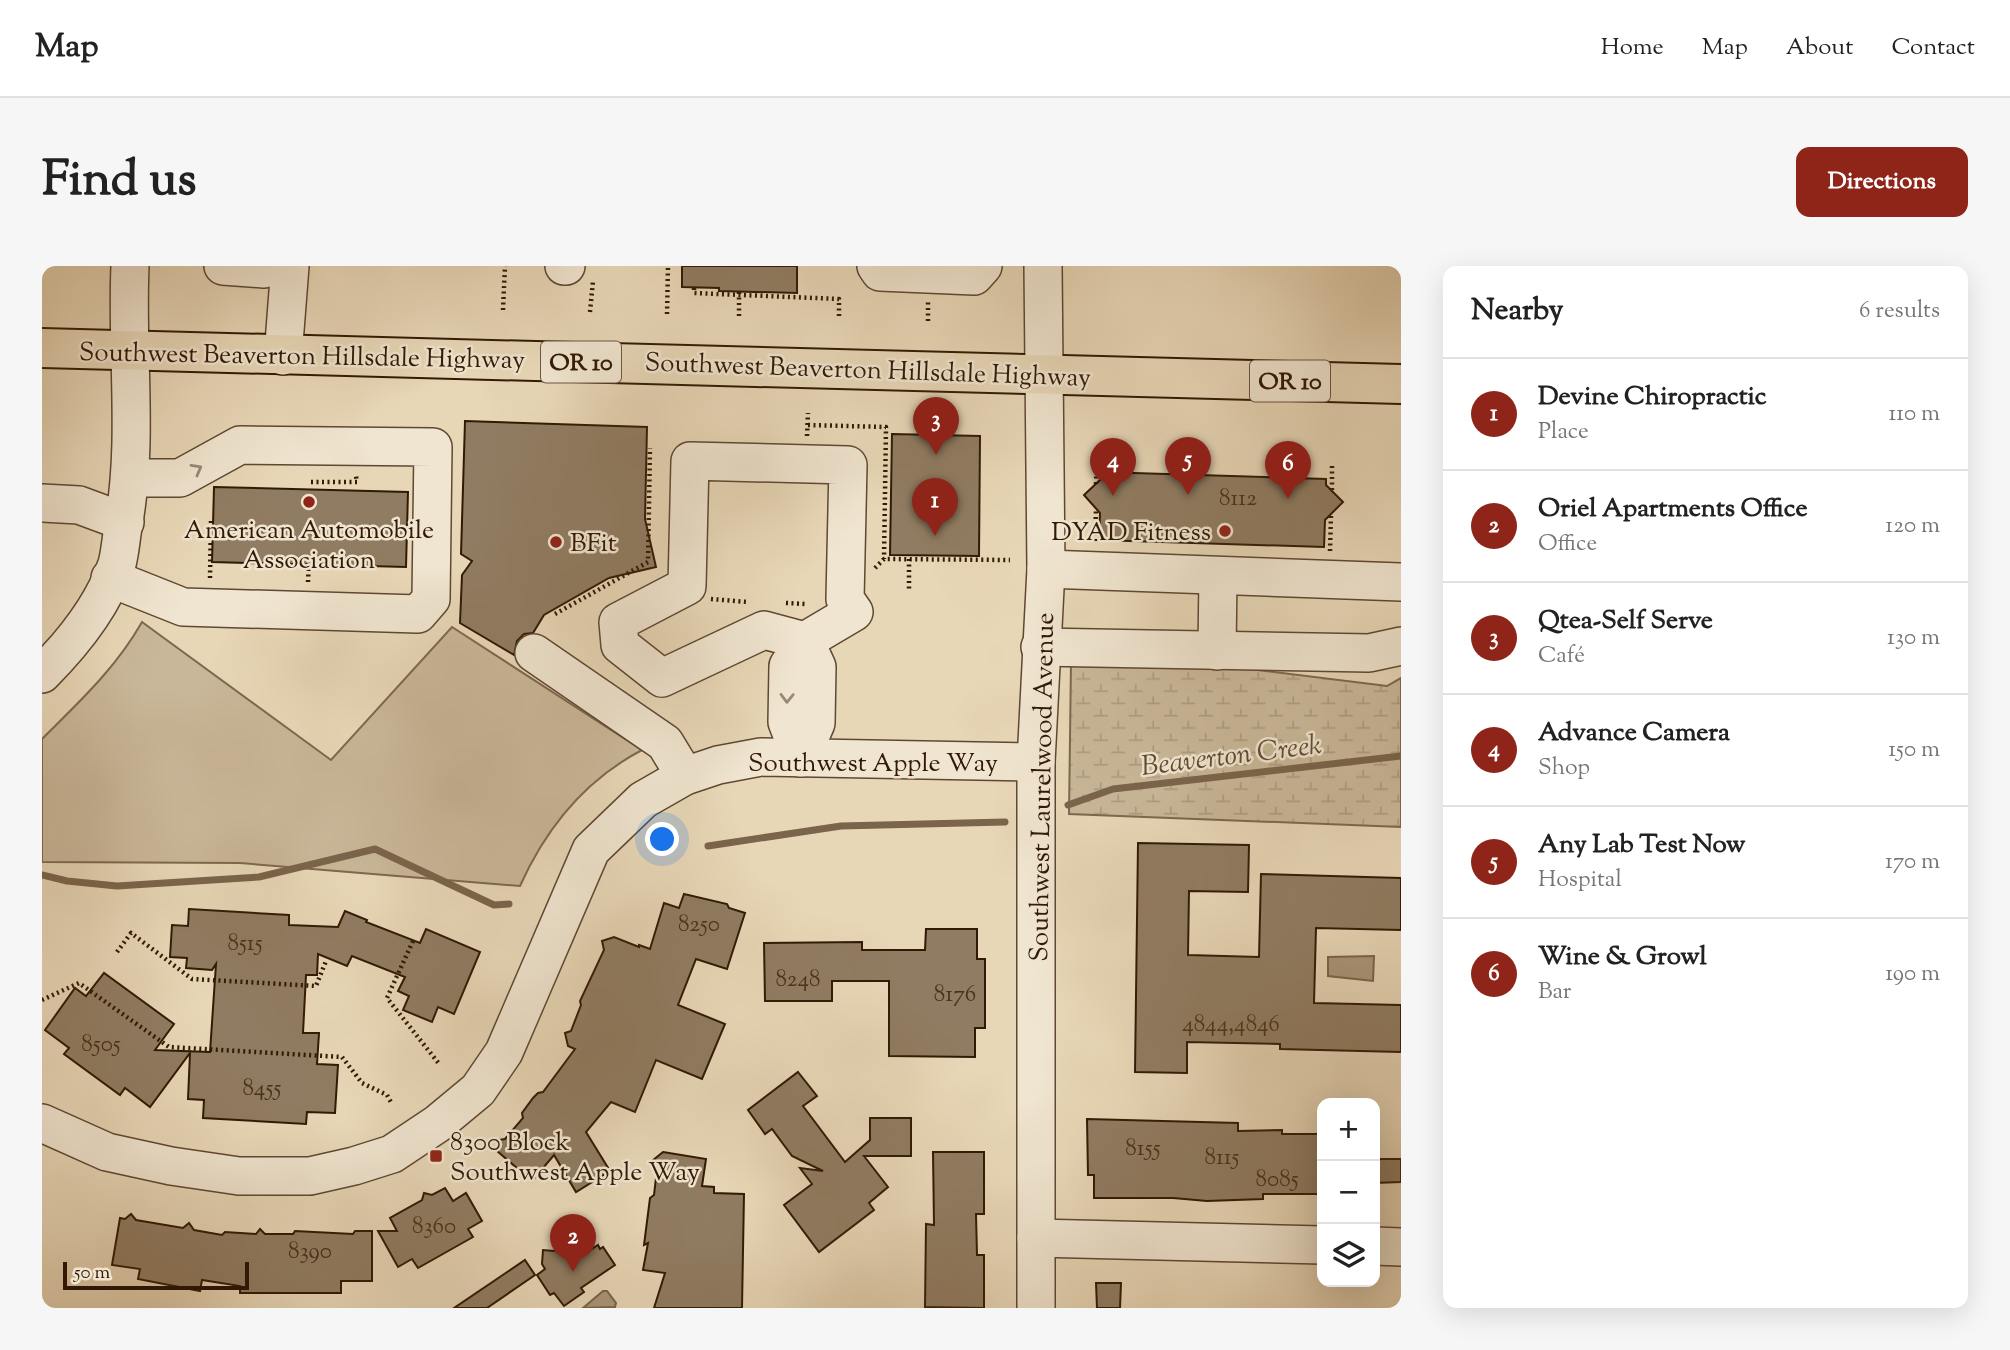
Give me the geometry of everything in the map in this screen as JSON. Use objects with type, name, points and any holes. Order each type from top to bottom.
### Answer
[{"type":"main road","name":"Southwest Beaverton Hillsdale Highway","points":[[42,348],[1401,384]]},
{"type":"street","points":[[42,674],[90,618],[117,564],[131,478],[133,405],[130,266]]},
{"type":"street","points":[[222,266],[277,267],[283,356]]},
{"type":"street","points":[[884,269],[974,276],[983,266]]},
{"type":"street","name":"Southwest Laurelwood Avenue","points":[[1036,1308],[1036,762],[1046,569],[1043,266]]},
{"type":"street","points":[[110,578],[183,607],[418,614],[431,599],[433,447],[240,445],[180,478],[131,478]]},
{"type":"street","points":[[801,758],[816,723],[817,667],[805,642],[764,630],[662,678],[620,645],[618,622],[687,586],[690,461],[848,465],[845,599],[854,612],[805,642]]},
{"type":"street","points":[[42,503],[79,505],[125,522]]},
{"type":"street","points":[[42,527],[78,529],[125,522]]},
{"type":"street","points":[[1046,569],[1401,582]]},
{"type":"street","points":[[1217,651],[1218,576]]},
{"type":"street","points":[[1040,647],[1369,653],[1401,646]]},
{"type":"street","points":[[534,653],[665,743],[684,776]]},
{"type":"street","name":"Southwest Apple Way","points":[[42,1123],[107,1152],[171,1166],[239,1176],[310,1176],[392,1154],[438,1124],[478,1090],[504,1052],[591,850],[643,800],[684,776],[718,765],[761,757],[1036,762]]},
{"type":"street","points":[[1036,1238],[1317,1245]]},
{"type":"street","points":[[1380,1247],[1401,1247]]},
{"type":"path","points":[[503,310],[505,266]]},
{"type":"path","points":[[667,314],[668,266]]},
{"type":"path","points":[[576,268],[591,287],[590,312]]},
{"type":"path","points":[[694,288],[694,293],[839,299],[839,319]]},
{"type":"path","points":[[738,316],[739,293]]},
{"type":"path","points":[[928,310],[928,321]]},
{"type":"path","points":[[808,414],[808,425],[886,428],[884,558],[869,575]]},
{"type":"path","points":[[555,614],[648,562],[650,448]]},
{"type":"path","points":[[1096,484],[1097,461]]},
{"type":"path","points":[[1332,467],[1332,490]]},
{"type":"path","points":[[210,572],[213,521]]},
{"type":"path","points":[[884,558],[1010,560]]},
{"type":"path","points":[[909,559],[909,592]]},
{"type":"path","points":[[706,597],[713,601],[748,602]]},
{"type":"path","points":[[117,952],[131,933],[192,979],[316,986],[326,961]]},
{"type":"path","points":[[413,941],[387,998],[440,1065]]},
{"type":"path","points":[[42,1000],[79,983],[169,1047],[342,1057],[362,1083],[387,1095],[392,1104]]},
{"type":"green space","points":[[142,622],[331,760],[452,627],[642,750],[603,776],[569,808],[542,844],[520,886],[240,863],[42,862],[42,739],[109,669]]},
{"type":"green space","points":[[1071,662],[1200,663],[1387,686],[1401,678],[1401,827],[1069,814]]},
{"type":"shaded area","points":[[1374,956],[1373,981],[1328,976],[1328,957]]},
{"type":"shaded area","points":[[603,1291],[607,1291],[616,1303],[615,1307],[583,1308]]},
{"type":"building","points":[[682,266],[797,266],[797,293],[682,287]]},
{"type":"building","name":"BFit","points":[[465,421],[647,427],[645,519],[656,567],[609,578],[544,615],[533,633],[524,634],[517,641],[514,655],[460,623],[462,575],[472,561],[461,554]]},
{"type":"building","points":[[892,434],[980,436],[979,556],[890,555]]},
{"type":"building","points":[[1101,472],[1326,479],[1326,485],[1343,502],[1325,520],[1324,547],[1099,540],[1100,513],[1084,495],[1101,479]]},
{"type":"building","points":[[214,487],[408,492],[406,567],[212,562]]},
{"type":"building","points":[[1138,843],[1249,845],[1248,892],[1189,891],[1188,955],[1259,957],[1261,874],[1401,878],[1401,930],[1316,928],[1314,1003],[1401,1005],[1401,1052],[1280,1049],[1280,1044],[1187,1042],[1187,1073],[1135,1072]]},
{"type":"building","points":[[684,894],[727,904],[729,908],[745,913],[727,969],[696,959],[678,1005],[725,1024],[702,1079],[656,1060],[635,1112],[611,1102],[586,1132],[610,1171],[576,1192],[554,1155],[532,1181],[496,1150],[499,1146],[498,1140],[505,1139],[523,1118],[522,1113],[533,1098],[543,1092],[575,1049],[568,1046],[565,1033],[571,1031],[581,1005],[580,1001],[604,950],[602,941],[614,937],[650,949],[664,903],[679,908]]},
{"type":"building","points":[[189,909],[289,915],[289,925],[338,927],[345,911],[420,943],[426,929],[480,952],[454,1014],[438,1007],[432,1022],[403,1010],[409,996],[398,991],[405,977],[352,956],[347,966],[318,954],[317,975],[306,975],[303,1033],[319,1033],[317,1064],[338,1065],[335,1113],[307,1112],[306,1124],[203,1118],[204,1100],[188,1099],[190,1053],[150,1107],[125,1088],[120,1095],[64,1054],[69,1048],[45,1030],[75,988],[86,996],[104,973],[174,1024],[155,1050],[210,1052],[216,964],[212,970],[186,968],[187,958],[170,957],[172,925],[188,926]]},
{"type":"building","points":[[926,929],[977,929],[977,959],[985,959],[985,1028],[975,1028],[975,1057],[889,1056],[889,981],[832,981],[832,1001],[765,1001],[764,943],[862,942],[862,950],[925,950]]},
{"type":"building","points":[[798,1072],[817,1096],[803,1106],[845,1162],[870,1140],[870,1118],[911,1118],[911,1156],[864,1156],[888,1187],[869,1203],[874,1210],[819,1252],[784,1205],[812,1184],[800,1168],[823,1171],[792,1156],[772,1129],[765,1134],[748,1110]]},
{"type":"building","points":[[1087,1119],[1238,1123],[1238,1131],[1282,1130],[1282,1134],[1317,1134],[1317,1194],[1263,1194],[1263,1199],[1207,1201],[1094,1198],[1094,1175],[1088,1175]]},
{"type":"building","points":[[663,1152],[706,1159],[702,1186],[714,1187],[714,1193],[744,1194],[742,1308],[654,1308],[665,1273],[643,1270],[648,1243],[644,1245],[657,1169],[652,1161]]},
{"type":"building","points":[[933,1152],[984,1152],[984,1214],[976,1214],[977,1255],[984,1255],[984,1308],[925,1307],[926,1224],[934,1225]]},
{"type":"building","points":[[1380,1159],[1401,1159],[1401,1182],[1380,1183]]},
{"type":"building","points":[[445,1188],[453,1201],[466,1193],[482,1221],[468,1229],[473,1237],[418,1268],[412,1259],[398,1267],[378,1231],[397,1231],[390,1218],[422,1200],[424,1193],[432,1195]]},
{"type":"building","points":[[131,1214],[136,1220],[183,1228],[189,1223],[194,1230],[222,1235],[225,1232],[256,1234],[260,1229],[265,1234],[293,1234],[295,1231],[353,1234],[355,1231],[372,1231],[372,1281],[341,1281],[341,1293],[240,1293],[240,1286],[202,1280],[200,1291],[138,1279],[140,1269],[112,1265],[120,1218],[125,1219]]},
{"type":"building","points":[[567,1242],[572,1250],[578,1246],[584,1254],[598,1245],[600,1249],[603,1247],[615,1265],[581,1288],[584,1292],[564,1306],[554,1293],[550,1295],[537,1275],[545,1269],[542,1264],[543,1250],[554,1251]]},
{"type":"building","points":[[525,1260],[535,1275],[487,1308],[454,1308]]},
{"type":"building","points":[[1096,1283],[1121,1283],[1120,1308],[1097,1308]]},
{"type":"waterway","name":"Beaverton Creek","points":[[1068,805],[1113,789],[1401,756]]},
{"type":"waterway","name":"Beaverton Creek","points":[[708,846],[841,826],[1005,822]]},
{"type":"waterway","name":"Beaverton Creek","points":[[42,875],[67,881],[117,886],[259,877],[375,849],[494,905],[509,904]]},
{"type":"place","name":"Qtea-Self Serve","points":[[936,455]]},
{"type":"place","name":"Any Lab Test Now","points":[[1188,495]]},
{"type":"place","name":"Advance Camera","points":[[1113,496]]},
{"type":"place","name":"Wine & Growl","points":[[1288,499]]},
{"type":"place","name":"American Automobile Association","points":[[309,502]]},
{"type":"place","name":"DYAD Fitness","points":[[1225,531]]},
{"type":"place","name":"Devine Chiropractic","points":[[935,536]]},
{"type":"place","name":"BFit","points":[[556,542]]},
{"type":"place","name":"8300 Block Southwest Apple Way","points":[[436,1156]]},
{"type":"place","name":"Oriel Apartments Office","points":[[573,1272]]}]
